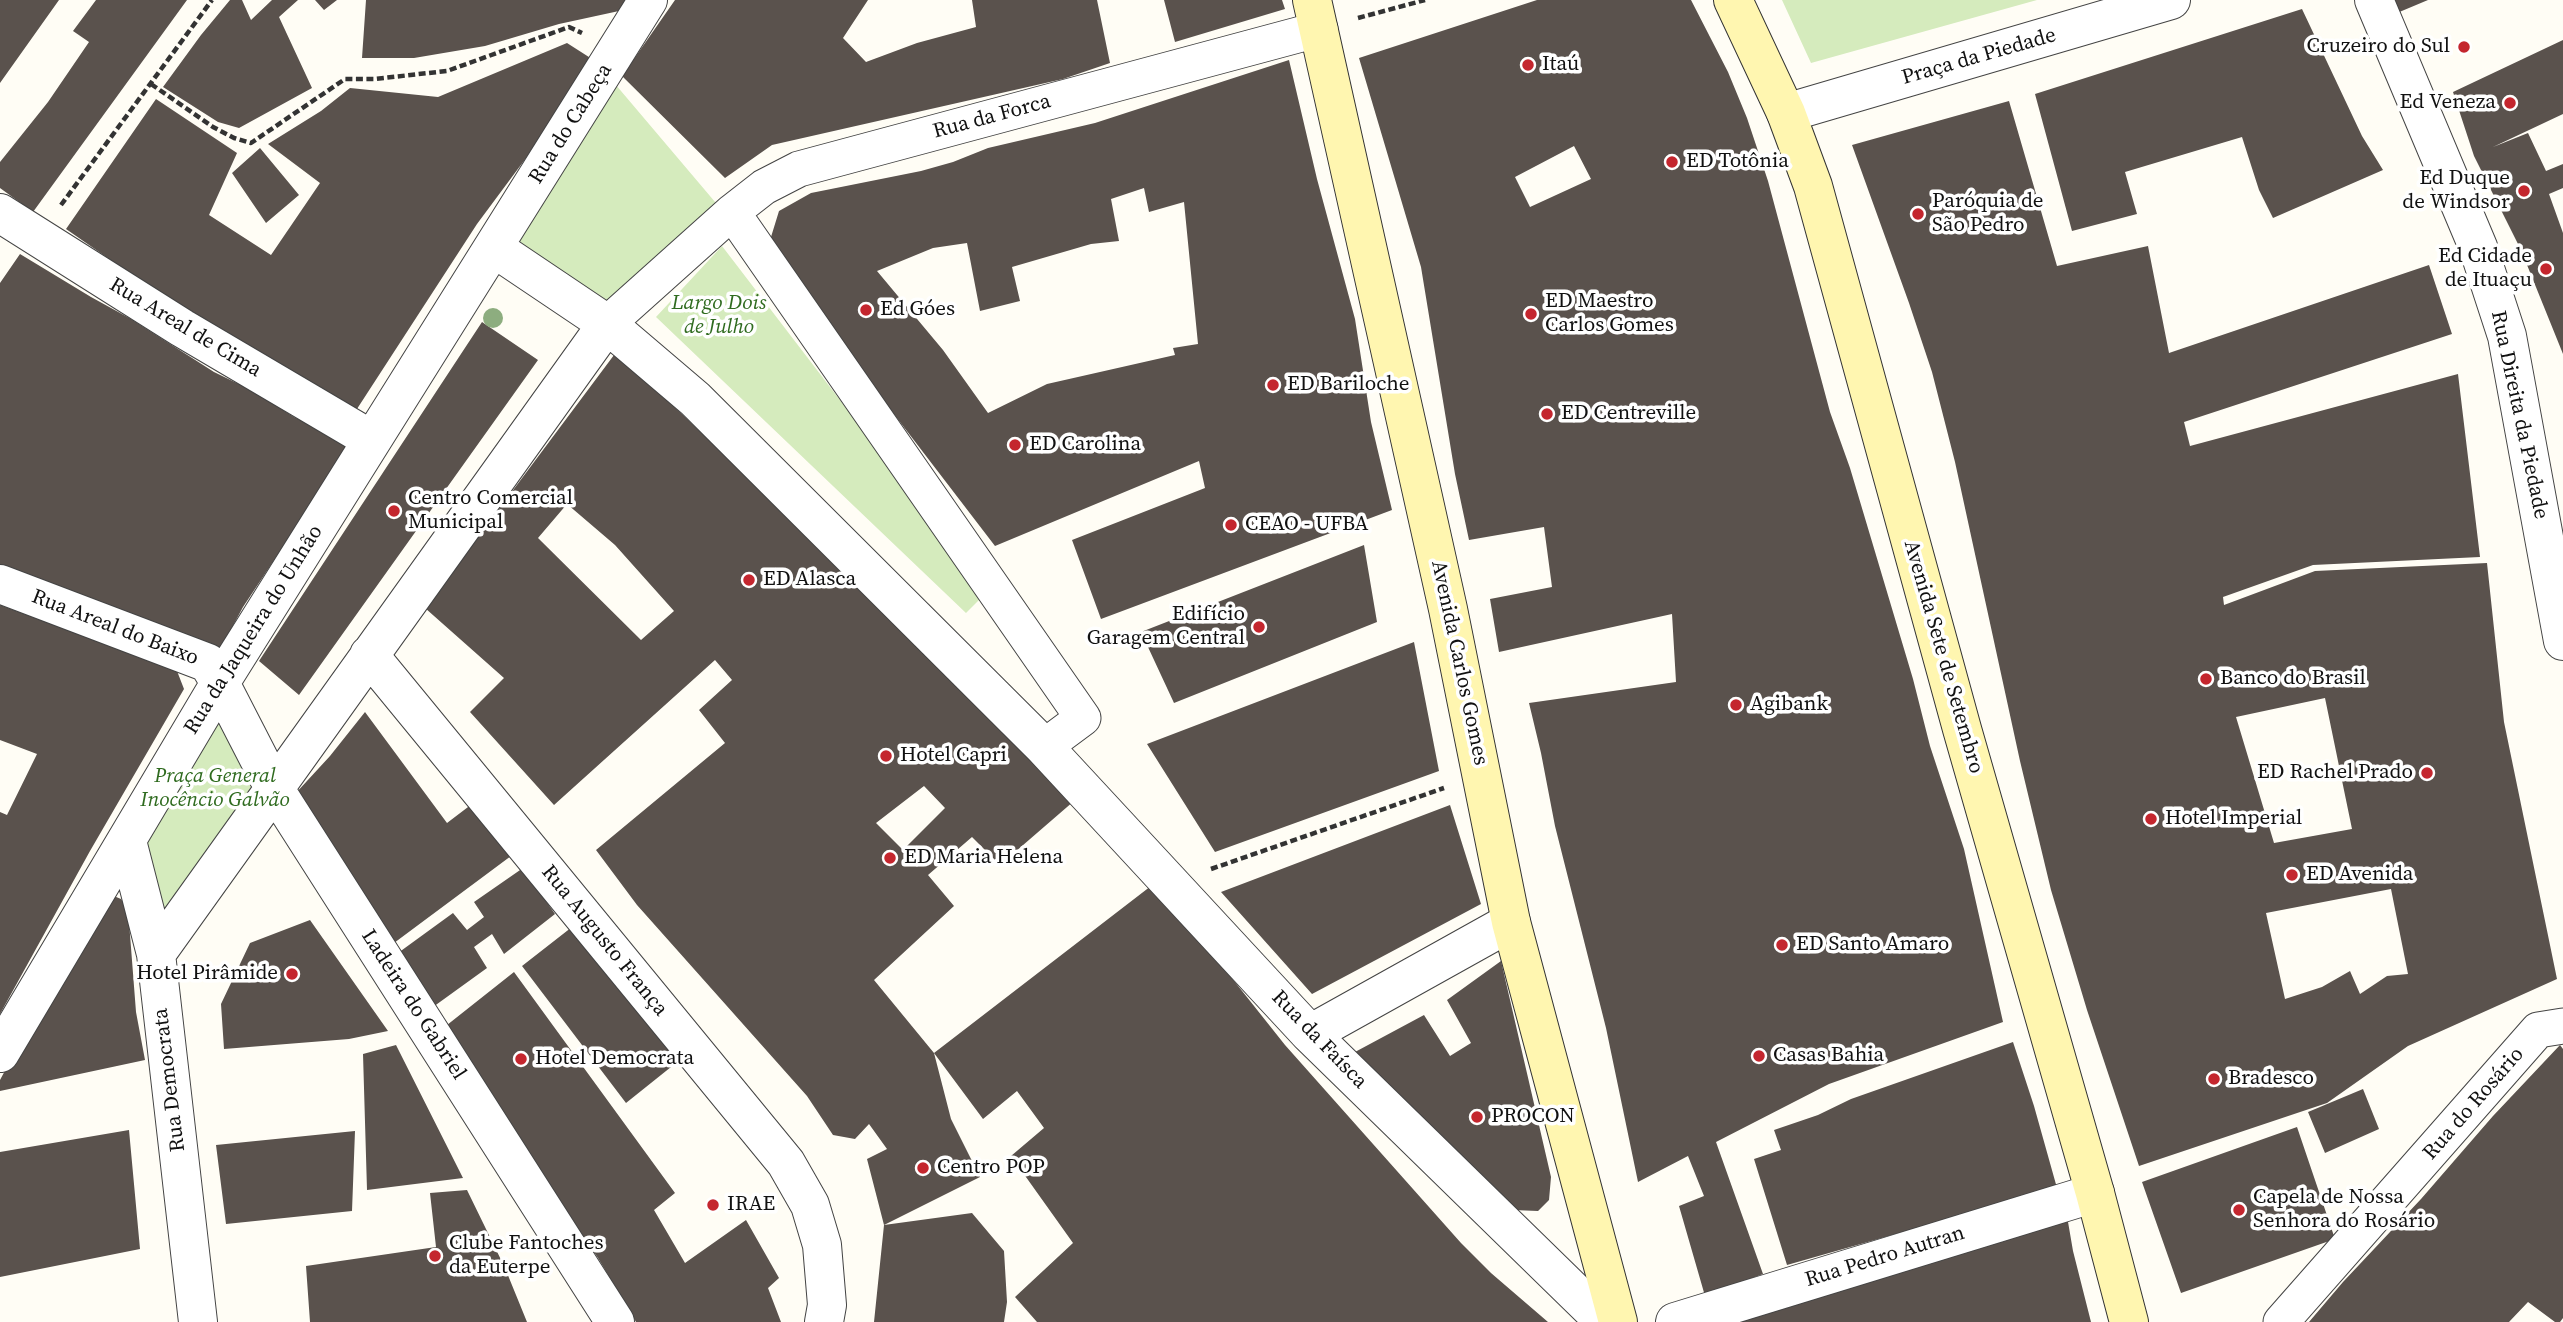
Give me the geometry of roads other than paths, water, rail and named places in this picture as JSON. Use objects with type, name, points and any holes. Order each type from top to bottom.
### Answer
[{"type":"main road","name":"Avenida Sete de Setembro","points":[[1733,0],[1786,113],[1813,186],[2129,1322]]},
{"type":"main road","name":"Avenida Carlos Gomes","points":[[1316,14],[1448,609],[1511,922],[1618,1322]]},
{"type":"street","name":"Rua do Cabeça","points":[[494,248],[648,0]]},
{"type":"street","name":"Praça da Piedade","points":[[1786,113],[2171,0]]},
{"type":"street","name":"Rua Direita da Piedade","points":[[2374,0],[2478,247],[2507,336],[2563,641]]},
{"type":"street","name":"Rua da Forca","points":[[607,324],[732,212],[764,187],[799,169],[1316,14]]},
{"type":"street","points":[[494,248],[607,324],[695,399],[1044,747],[1083,718],[732,212]]},
{"type":"street","name":"Rua Areal de Cima","points":[[0,213],[182,328],[372,440]]},
{"type":"street","name":"Rua da Jaqueira do Unhão","points":[[0,1053],[220,682],[494,248]]},
{"type":"street","points":[[156,954],[607,324]]},
{"type":"street","name":"Rua Areal do Baixo","points":[[0,584],[198,657],[208,663],[220,682]]},
{"type":"street","name":"Rua Augusto França","points":[[369,655],[786,1163],[810,1205],[822,1245],[827,1305],[824,1322]]},
{"type":"street","name":"Ladeira do Gabriel","points":[[220,682],[274,788],[615,1322]]},
{"type":"street","name":"Rua da Faísca","points":[[1044,747],[1310,1034],[1605,1322]]},
{"type":"street","name":"Rua Democrata","points":[[127,841],[156,954],[198,1322]]},
{"type":"street","points":[[1310,1034],[1511,922]]},
{"type":"street","name":"Rua do Rosário","points":[[2281,1322],[2538,1030],[2563,1026]]},
{"type":"street","name":"Rua Pedro Autran","points":[[1675,1322],[2095,1193]]},
{"type":"place","name":"Cruzeiro do Sul","points":[[2464,47]]},
{"type":"place","name":"Itaú","points":[[1528,65]]},
{"type":"place","name":"Ed Veneza","points":[[2510,103]]},
{"type":"place","name":"ED Totônia","points":[[1672,162]]},
{"type":"place","name":"Ed Duque de Windsor","points":[[2524,191]]},
{"type":"place","name":"Paróquia de São Pedro","points":[[1918,214]]},
{"type":"place","name":"Ed Cidade de Ituaçu","points":[[2546,269]]},
{"type":"place","name":"Ed Góes","points":[[866,310]]},
{"type":"place","name":"ED Maestro Carlos Gomes","points":[[1531,314]]},
{"type":"place","name":"ED Bariloche","points":[[1273,385]]},
{"type":"place","name":"ED Centreville","points":[[1547,414]]},
{"type":"place","name":"ED Carolina","points":[[1015,445]]},
{"type":"place","name":"Centro Comercial Municipal","points":[[394,511]]},
{"type":"place","name":"CEAO - UFBA","points":[[1231,525]]},
{"type":"place","name":"ED Alasca","points":[[749,580]]},
{"type":"place","name":"Edifício Garagem Central","points":[[1259,627]]},
{"type":"place","name":"Banco do Brasil","points":[[2206,679]]},
{"type":"place","name":"Agibank","points":[[1736,705]]},
{"type":"place","name":"Hotel Capri","points":[[886,756]]},
{"type":"place","name":"ED Rachel Prado","points":[[2427,773]]},
{"type":"place","name":"Hotel Imperial","points":[[2151,819]]},
{"type":"place","name":"ED Maria Helena","points":[[890,858]]},
{"type":"place","name":"ED Avenida","points":[[2292,875]]},
{"type":"place","name":"ED Santo Amaro","points":[[1782,945]]},
{"type":"place","name":"Hotel Pirâmide","points":[[292,974]]},
{"type":"place","name":"Casas Bahia","points":[[1759,1056]]},
{"type":"place","name":"Hotel Democrata","points":[[521,1059]]},
{"type":"place","name":"Bradesco","points":[[2214,1079]]},
{"type":"place","name":"PROCON","points":[[1477,1117]]},
{"type":"place","name":"Centro POP","points":[[923,1168]]},
{"type":"place","name":"IRAE","points":[[713,1205]]},
{"type":"place","name":"Capela de Nossa Senhora do Rosário","points":[[2239,1210]]},
{"type":"place","name":"Clube Fantoches da Euterpe","points":[[435,1256]]},
{"type":"park label","name":"Largo Dois de Julho","points":[[719,316]]},
{"type":"park label","name":"Praça General Inocêncio Galvão","points":[[215,789]]}]
